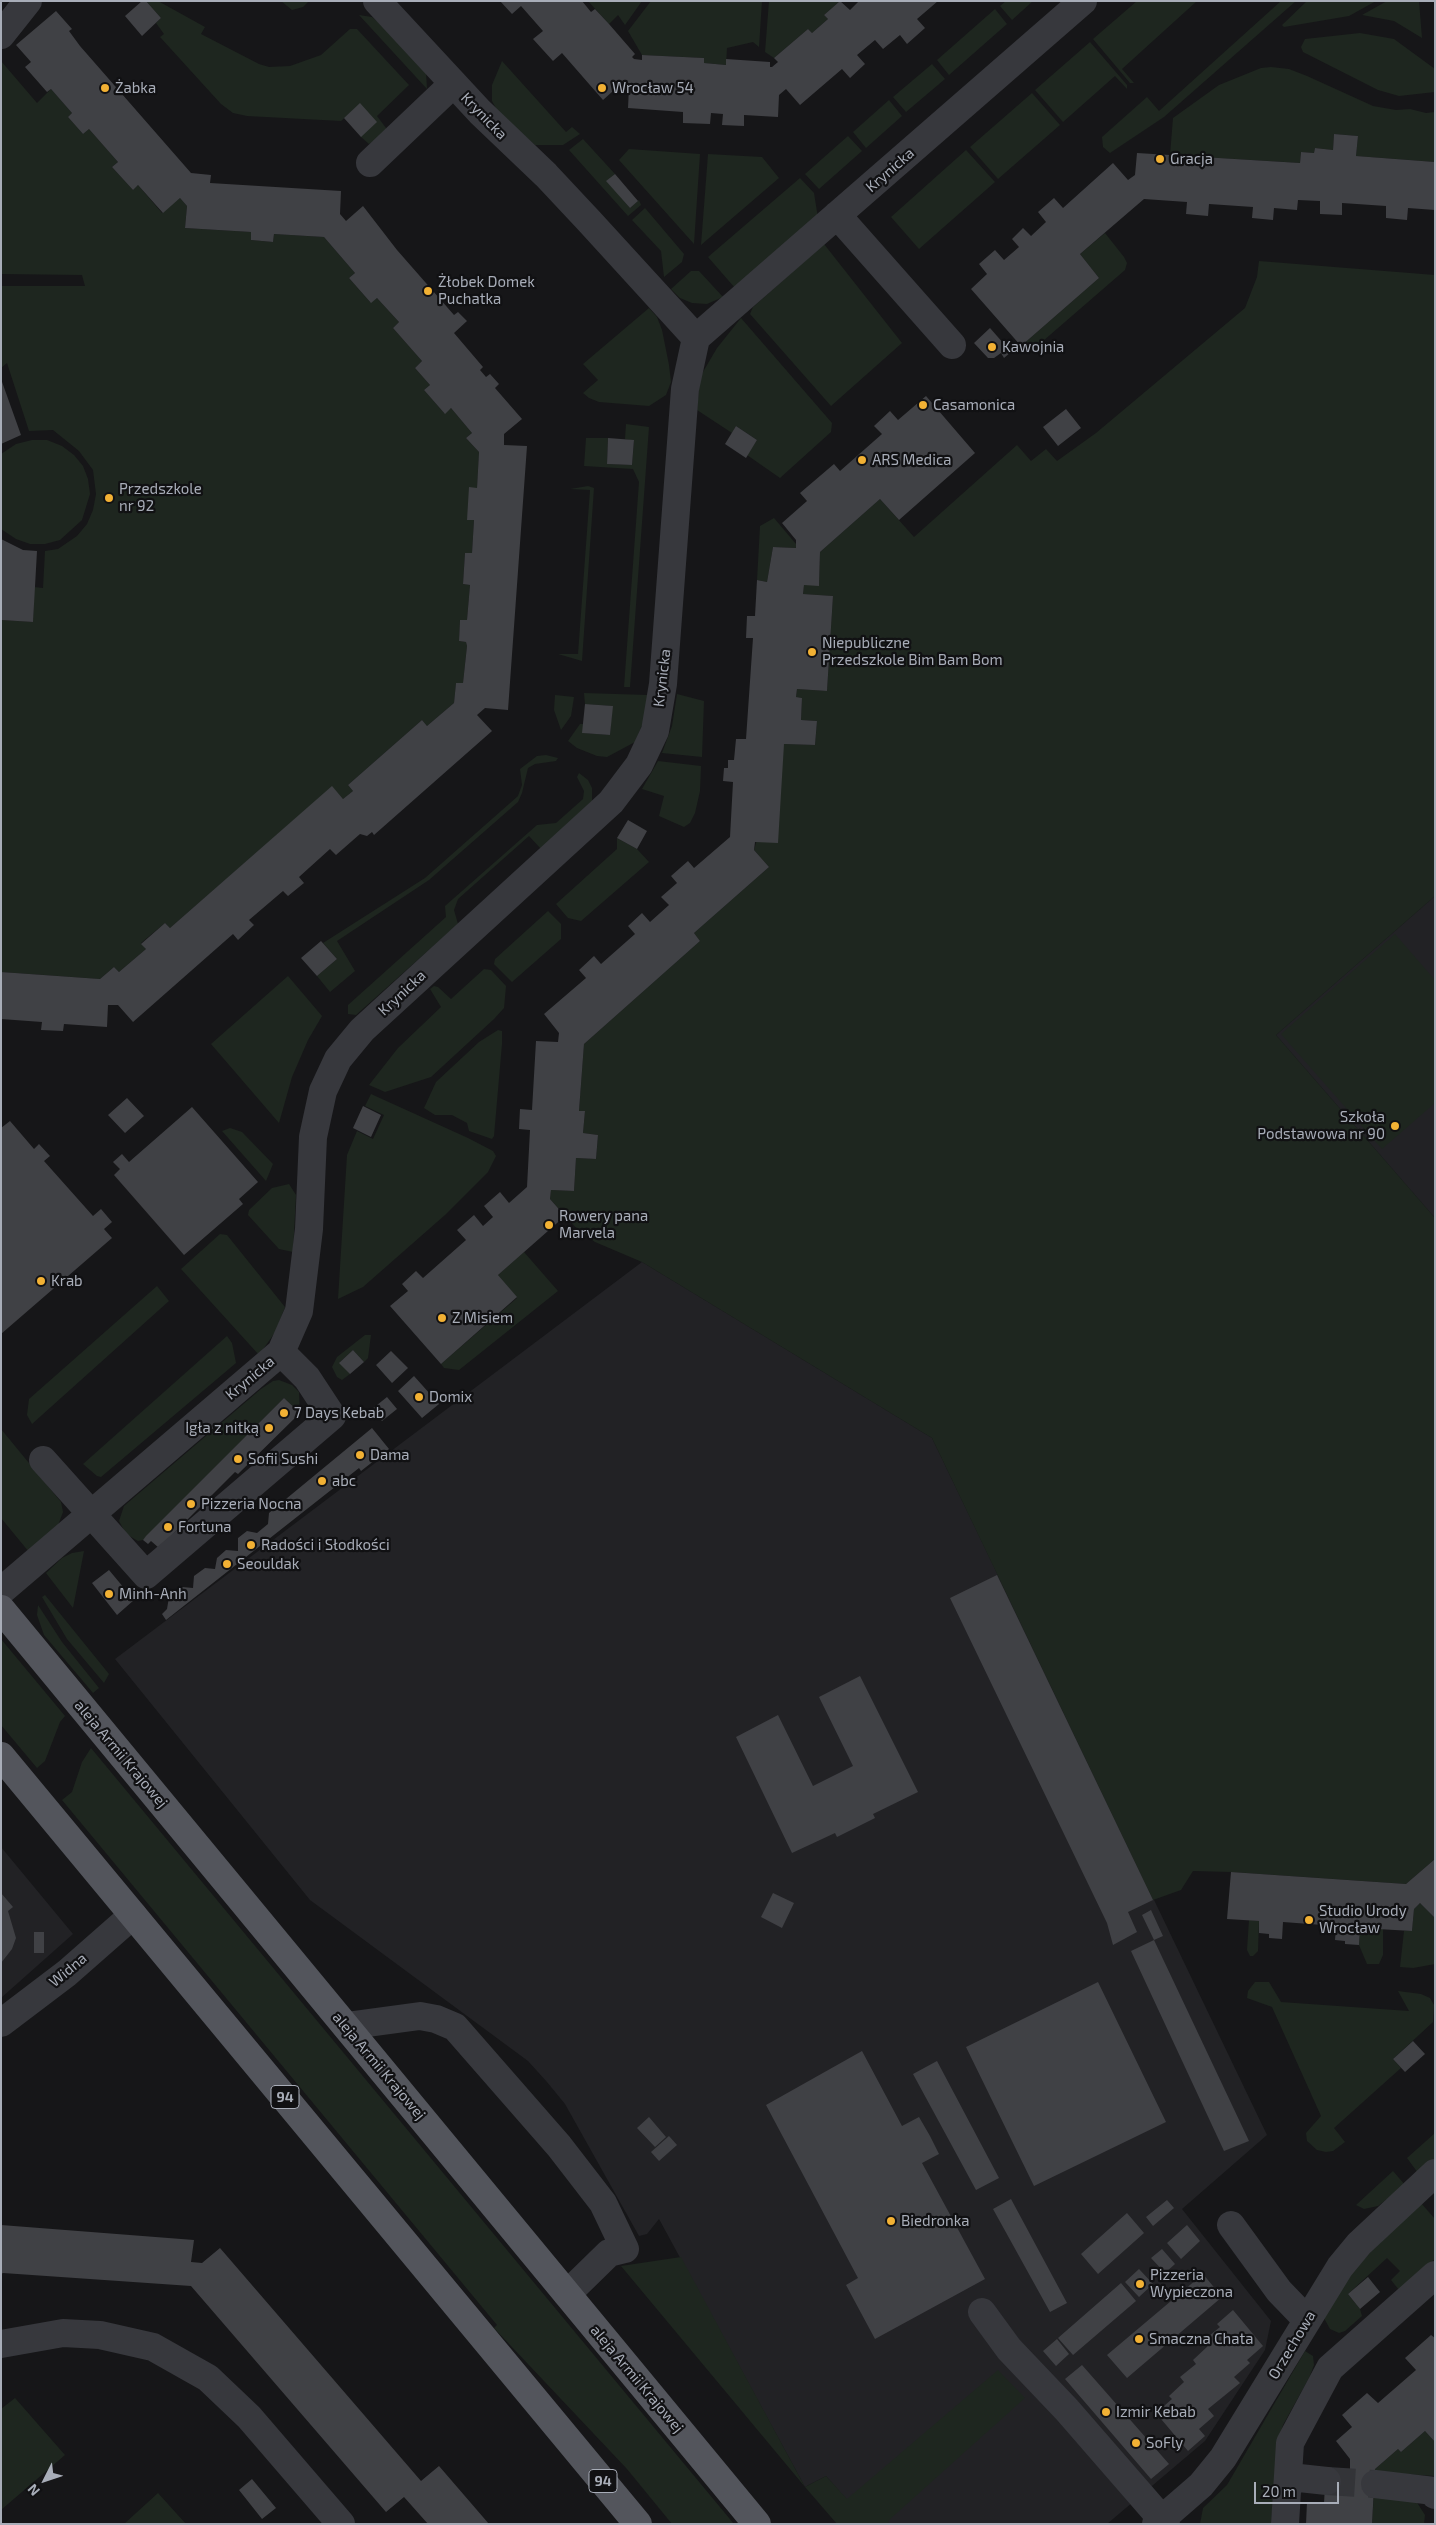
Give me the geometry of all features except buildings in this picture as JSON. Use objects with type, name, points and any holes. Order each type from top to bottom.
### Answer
[{"type":"main road","name":"aleja Armii Krajowej","points":[[1,1609],[757,2524]]},
{"type":"main road","name":"94","points":[[1,1756],[638,2524]]},
{"type":"street","points":[[1,36],[28,1]]},
{"type":"street","name":"Krynicka","points":[[377,1],[453,84],[546,175],[696,338]]},
{"type":"street","name":"Krynicka","points":[[1,1591],[281,1352],[299,1311],[309,1229],[313,1138],[323,1092],[335,1064],[362,1030],[611,802],[639,766],[655,731],[663,684],[685,389],[696,338],[1083,1]]},
{"type":"street","points":[[370,163],[453,84]]},
{"type":"street","points":[[838,215],[952,345]]},
{"type":"street","points":[[43,1460],[146,1575],[332,1416],[307,1378],[281,1352]]},
{"type":"street","name":"Widna","points":[[1,2023],[67,1973],[133,1915]]},
{"type":"street","points":[[346,2026],[420,2016],[436,2019],[455,2028],[559,2146],[603,2203],[625,2249],[609,2253],[567,2294]]},
{"type":"street","name":"Orzechowa","points":[[1161,2522],[1201,2485],[1223,2458],[1340,2266],[1359,2244],[1435,2172]]},
{"type":"street","points":[[1231,2225],[1279,2291],[1307,2320]]},
{"type":"street","points":[[1285,2524],[1290,2477],[1290,2443],[1330,2368],[1435,2275]]},
{"type":"street","points":[[982,2312],[1009,2349],[1060,2403],[1161,2522]]},
{"type":"street","points":[[1,2344],[63,2333],[100,2335],[153,2347],[208,2378],[249,2418],[341,2524]]},
{"type":"street","points":[[1290,2477],[1327,2481]]},
{"type":"street","points":[[1375,2484],[1434,2491],[1435,2495]]},
{"type":"shaded area","points":[[146,1],[158,1],[205,27],[201,34],[259,64],[269,67],[290,66],[321,55],[350,29],[357,29],[409,85],[377,116],[389,132],[369,144],[361,137],[360,104],[341,121],[247,116],[233,113],[221,104],[160,37],[164,34],[156,23],[161,18]]},
{"type":"shaded area","points":[[281,1],[309,1],[303,7],[292,10]]},
{"type":"shaded area","points":[[588,1],[642,1],[625,25],[618,15],[609,24]]},
{"type":"shaded area","points":[[651,1],[762,1],[759,47],[753,42],[727,48],[726,65],[704,63],[704,58],[642,55],[628,31]]},
{"type":"shaded area","points":[[769,1],[840,1],[824,15],[828,19],[812,33],[808,29],[774,58],[765,52]]},
{"type":"shaded area","points":[[1006,1],[1033,1],[1012,20],[1000,6]]},
{"type":"shaded area","points":[[1137,1],[1197,1],[1122,69],[1134,83],[1130,83],[1093,39]]},
{"type":"shaded area","points":[[1281,1],[1296,1],[1164,117],[1110,153],[1103,147],[1102,137],[1147,97],[1159,111]]},
{"type":"shaded area","points":[[1307,1],[1376,1],[1349,16],[1284,27],[1282,25]]},
{"type":"shaded area","points":[[1387,1],[1419,1],[1422,38],[1394,21],[1362,15]]},
{"type":"shaded area","points":[[995,9],[1007,24],[949,75],[937,60]]},
{"type":"shaded area","points":[[359,15],[372,17],[378,22],[426,72],[427,89]]},
{"type":"shaded area","points":[[1360,33],[1394,39],[1435,69],[1435,92],[1399,96],[1378,90],[1303,52],[1301,47],[1305,39]]},
{"type":"shaded area","points":[[1090,42],[1127,85],[1127,89],[1115,76],[1063,122],[1035,90]]},
{"type":"shaded area","points":[[1,61],[37,103],[51,89],[72,113],[68,117],[83,134],[89,129],[118,162],[112,167],[133,190],[138,185],[162,213],[180,198],[187,206],[185,228],[251,232],[251,240],[273,242],[274,234],[324,237],[355,273],[349,278],[370,302],[377,298],[399,322],[393,328],[422,361],[415,368],[430,385],[424,390],[444,413],[451,408],[472,433],[466,438],[479,452],[477,488],[467,520],[474,520],[472,553],[465,553],[463,584],[470,585],[467,620],[460,620],[459,641],[466,642],[467,646],[463,683],[456,683],[454,703],[427,726],[422,720],[348,785],[353,791],[343,799],[332,787],[170,928],[165,923],[141,943],[146,949],[119,972],[114,967],[100,979],[1,972],[1,620],[33,622],[34,587],[43,588],[45,551],[58,549],[77,536],[87,524],[93,510],[96,494],[93,470],[79,451],[53,430],[29,431],[7,363],[1,368],[1,286],[85,286],[82,275],[1,274]]},
{"type":"shaded area","points":[[502,61],[566,132],[572,127],[580,134],[563,145],[535,145],[499,114],[492,101],[492,85]]},
{"type":"shaded area","points":[[932,64],[945,79],[906,112],[893,97]]},
{"type":"shaded area","points":[[1261,68],[1289,69],[1373,106],[1396,110],[1410,109],[1426,113],[1435,112],[1435,162],[1356,156],[1358,136],[1334,134],[1333,150],[1315,148],[1314,153],[1301,152],[1300,163],[1170,155],[1173,118],[1219,85]]},
{"type":"shaded area","points":[[1032,93],[1060,125],[998,179],[970,147]]},
{"type":"shaded area","points":[[889,100],[902,116],[866,148],[853,132]]},
{"type":"shaded area","points":[[848,136],[862,151],[819,189],[805,174]]},
{"type":"shaded area","points":[[583,139],[615,174],[607,181],[630,208],[639,200],[641,205],[628,216],[569,150]]},
{"type":"shaded area","points":[[629,149],[700,154],[694,244],[619,160]]},
{"type":"shaded area","points":[[966,150],[995,182],[919,249],[891,217]]},
{"type":"shaded area","points":[[708,154],[762,157],[779,178],[701,245]]},
{"type":"shaded area","points":[[800,178],[814,193],[818,218],[735,288],[708,257]]},
{"type":"shaded area","points":[[645,208],[684,254],[682,262],[664,277],[661,251],[632,220]]},
{"type":"shaded area","points":[[1105,233],[1124,257],[1127,263],[1125,270],[1028,354],[1021,346],[1099,278],[1080,254]]},
{"type":"shaded area","points":[[824,244],[902,343],[831,406],[750,314],[753,307]]},
{"type":"shaded area","points":[[1259,261],[1435,275],[1435,896],[1276,1035],[1435,1218],[1435,1859],[1406,1884],[1193,1871],[1181,1890],[1153,1900],[932,1438],[642,1262],[595,1242],[578,1230],[550,1199],[551,1190],[574,1191],[576,1158],[596,1159],[598,1135],[583,1133],[585,1111],[579,1111],[584,1044],[700,941],[694,933],[769,867],[754,850],[784,744],[815,745],[817,721],[801,720],[802,698],[796,697],[797,689],[827,691],[833,596],[803,594],[804,585],[819,585],[820,552],[880,499],[914,537],[1017,445],[1031,461],[1046,449],[1057,461],[1096,433],[1245,308],[1257,277]]},
{"type":"shaded area","points":[[691,271],[699,271],[723,297],[707,304],[692,303],[680,298],[671,289]]},
{"type":"shaded area","points":[[649,308],[657,317],[662,330],[669,365],[671,382],[666,395],[649,406],[599,402],[589,398],[583,393],[598,380],[583,364]]},
{"type":"shaded area","points":[[741,318],[832,423],[831,432],[780,478],[747,455],[757,440],[736,426],[732,433],[697,410],[700,377],[717,348]]},
{"type":"shaded area","points":[[626,424],[649,427],[630,687],[624,687],[639,482],[633,469],[584,466],[586,438],[608,438],[607,464],[632,465],[634,441],[625,439]]},
{"type":"shaded area","points":[[32,440],[47,440],[62,446],[74,455],[83,466],[88,479],[90,494],[82,520],[60,540],[45,544],[30,544],[16,539],[1,529],[1,454],[16,444]]},
{"type":"shaded area","points":[[588,486],[594,488],[582,661],[558,654],[578,654],[590,490],[570,489]]},
{"type":"shaded area","points":[[774,518],[796,544],[796,548],[773,547],[767,582],[757,580],[760,526]]},
{"type":"shaded area","points":[[584,693],[648,695],[643,723],[635,742],[607,757],[597,756],[577,748],[568,741],[580,724],[583,724],[583,733],[610,735],[612,706],[585,704]]},
{"type":"shaded area","points":[[677,694],[704,701],[702,757],[662,753],[672,726]]},
{"type":"shaded area","points":[[555,695],[574,697],[571,716],[561,730],[554,710]]},
{"type":"shaded area","points":[[546,755],[558,758],[556,761],[535,764],[528,768],[518,802],[429,880],[337,941],[355,971],[330,992],[317,976],[337,959],[323,943],[425,878],[518,796],[522,785],[520,769],[537,756]]},
{"type":"shaded area","points":[[658,761],[701,766],[700,791],[695,813],[690,823],[684,827],[659,816],[664,796],[642,789]]},
{"type":"shaded area","points":[[579,773],[588,780],[592,788],[592,801],[541,849],[529,836],[458,899],[454,910],[458,924],[356,1015],[348,1014],[348,1005],[446,917],[445,906],[537,825],[556,823],[583,799],[584,791],[577,777]]},
{"type":"shaded area","points":[[617,838],[637,849],[649,862],[581,921],[568,918],[556,904],[617,849]]},
{"type":"shaded area","name":"Szkoła Podstawowa nr 90","points":[[1435,896],[1435,1218],[1276,1035]]},
{"type":"shaded area","points":[[548,911],[561,924],[561,939],[512,982],[494,964],[495,959]]},
{"type":"shaded area","name":"Szkoła Podstawowa nr 90","points":[[1395,934],[1435,980],[1435,1103],[1382,1149],[1281,1034]]},
{"type":"shaded area","points":[[484,969],[491,970],[506,986],[504,1008],[494,1019],[431,1077],[385,1092],[369,1085],[398,1048],[441,1007],[430,989],[434,986],[438,987],[451,999]]},
{"type":"shaded area","points":[[288,976],[322,1016],[308,1040],[292,1077],[279,1123],[211,1044]]},
{"type":"shaded area","points":[[498,1030],[502,1031],[502,1044],[494,1136],[492,1139],[469,1131],[467,1123],[452,1115],[435,1115],[424,1108],[436,1082],[479,1042]]},
{"type":"shaded area","points":[[371,1094],[468,1138],[493,1151],[496,1156],[488,1172],[445,1215],[363,1287],[338,1299],[347,1155],[357,1131],[373,1139],[384,1115],[365,1106]]},
{"type":"shaded area","points":[[230,1128],[242,1132],[273,1164],[266,1181],[222,1131]]},
{"type":"shaded area","points":[[289,1184],[296,1195],[293,1252],[279,1249],[248,1215],[249,1210],[272,1188]]},
{"type":"shaded area","points":[[220,1234],[227,1235],[285,1307],[276,1331],[259,1355],[181,1269]]},
{"type":"shaded area","points":[[524,1252],[558,1291],[459,1370],[444,1368],[441,1364],[517,1298],[498,1275]]},
{"type":"shaded area","points":[[642,1262],[932,1438],[1267,2135],[1182,2209],[1271,2321],[1265,2350],[1205,2441],[1107,2524],[868,2524],[826,2476],[805,2487],[659,2219],[647,2234],[639,2236],[565,2104],[547,2082],[528,2061],[310,1900],[115,1659]]},
{"type":"shaded area","points":[[157,1286],[169,1301],[32,1424],[27,1415],[29,1399]]},
{"type":"shaded area","points":[[365,1335],[371,1335],[368,1358],[364,1362],[353,1350],[340,1362],[350,1374],[342,1380],[337,1377],[332,1367],[337,1357]]},
{"type":"shaded area","points":[[227,1336],[232,1343],[236,1363],[101,1477],[97,1476],[83,1464]]},
{"type":"shaded area","points":[[279,1380],[292,1385],[299,1392],[300,1413],[284,1398],[143,1540],[138,1541],[126,1534],[119,1521],[124,1506],[261,1389],[273,1381]]},
{"type":"shaded area","points":[[1,1429],[61,1502],[63,1512],[57,1528],[29,1552],[1,1518]]},
{"type":"shaded area","points":[[84,1551],[73,1608],[46,1573],[62,1558],[72,1553]]},
{"type":"shaded area","points":[[45,1595],[109,1674],[104,1683],[67,1639],[42,1597]]},
{"type":"shaded area","points":[[38,1605],[62,1642],[99,1688],[93,1693],[44,1635],[37,1615]]},
{"type":"shaded area","points":[[1,1639],[65,1716],[60,1722],[45,1761],[37,1768],[1,1725]]},
{"type":"shaded area","points":[[91,1748],[734,2524],[672,2524],[627,2469],[494,2328],[497,2325],[62,1800],[72,1792],[82,1762]]},
{"type":"shaded area","points":[[1,1847],[73,1934],[1,1998]]},
{"type":"shaded area","points":[[1420,1903],[1435,1918],[1435,1964],[1413,1968],[1400,1967],[1404,1931],[1412,1931],[1414,1909]]},
{"type":"shaded area","points":[[1249,1920],[1259,1921],[1258,1951],[1253,1956],[1250,1956],[1247,1950]]},
{"type":"shaded area","points":[[1360,1928],[1383,1929],[1383,1955],[1379,1964],[1367,1964],[1359,1945]]},
{"type":"shaded area","points":[[1255,1982],[1269,1982],[1281,2002],[1409,2011],[1398,1991],[1421,1994],[1430,1998],[1434,2005],[1433,2022],[1393,2059],[1401,2068],[1334,2128],[1345,2142],[1333,2151],[1317,2150],[1307,2141],[1306,2133],[1321,2116],[1272,2007],[1247,1998],[1248,1991]]},
{"type":"shaded area","points":[[1435,2133],[1435,2158],[1418,2173],[1407,2158]]},
{"type":"shaded area","points":[[1393,2171],[1405,2185],[1378,2206],[1364,2209],[1356,2205]]},
{"type":"shaded area","points":[[1421,2203],[1435,2219],[1435,2259],[1399,2290],[1391,2280],[1400,2271],[1387,2258],[1348,2294],[1360,2309],[1362,2316],[1345,2331],[1339,2333],[1330,2329],[1324,2318],[1349,2273]]},
{"type":"shaded area","points":[[681,2257],[805,2487],[621,2266]]},
{"type":"shaded area","points":[[1305,2351],[1313,2356],[1314,2365],[1309,2378],[1283,2425],[1277,2446],[1271,2524],[1200,2524],[1203,2508],[1227,2485]]},
{"type":"shaded area","points":[[998,2370],[1025,2398],[888,2521],[890,2524],[837,2524],[805,2487],[826,2476],[847,2499]]},
{"type":"shaded area","points":[[15,2398],[65,2455],[1,2510],[1,2409]]},
{"type":"shaded area","points":[[1425,2431],[1435,2442],[1435,2476],[1375,2472],[1375,2469],[1398,2449],[1401,2452]]},
{"type":"shaded area","points":[[1374,2492],[1416,2501],[1425,2515],[1424,2524],[1372,2524]]},
{"type":"shaded area","points":[[158,2493],[186,2524],[124,2524]]},
{"type":"tunnel","points":[[1327,2481],[1375,2484]]},
{"type":"place","name":"Żabka","points":[[105,88]]},
{"type":"place","name":"Wrocław 54","points":[[602,88]]},
{"type":"place","name":"Gracja","points":[[1160,159]]},
{"type":"place","name":"Żłobek Domek Puchatka","points":[[428,291]]},
{"type":"place","name":"Kawojnia","points":[[992,347]]},
{"type":"place","name":"Casamonica","points":[[923,405]]},
{"type":"place","name":"ARS Medica","points":[[862,460]]},
{"type":"place","name":"Przedszkole nr 92","points":[[109,498]]},
{"type":"place","name":"Niepubliczne Przedszkole Bim Bam Bom","points":[[812,652]]},
{"type":"place","name":"Szkoła Podstawowa nr 90","points":[[1395,1126]]},
{"type":"place","name":"Rowery pana Marvela","points":[[549,1225]]},
{"type":"place","name":"Krab","points":[[41,1281]]},
{"type":"place","name":"Z Misiem","points":[[442,1318]]},
{"type":"place","name":"Domix","points":[[419,1397]]},
{"type":"place","name":"7 Days Kebab","points":[[284,1413]]},
{"type":"place","name":"Igła z nitką","points":[[269,1428]]},
{"type":"place","name":"Dama","points":[[360,1455]]},
{"type":"place","name":"Sofii Sushi","points":[[238,1459]]},
{"type":"place","name":"abc","points":[[322,1481]]},
{"type":"place","name":"Pizzeria Nocna","points":[[191,1504]]},
{"type":"place","name":"Fortuna","points":[[168,1527]]},
{"type":"place","name":"Radości i Słodkości","points":[[251,1545]]},
{"type":"place","name":"Seouldak","points":[[227,1564]]},
{"type":"place","name":"Minh-Anh","points":[[109,1594]]},
{"type":"place","name":"Studio Urody Wrocław","points":[[1309,1920]]},
{"type":"place","name":"Biedronka","points":[[891,2221]]},
{"type":"place","name":"Pizzeria Wypieczona","points":[[1140,2284]]},
{"type":"place","name":"Smaczna Chata","points":[[1139,2339]]},
{"type":"place","name":"Izmir Kebab","points":[[1106,2412]]},
{"type":"place","name":"SoFly","points":[[1136,2443]]}]
